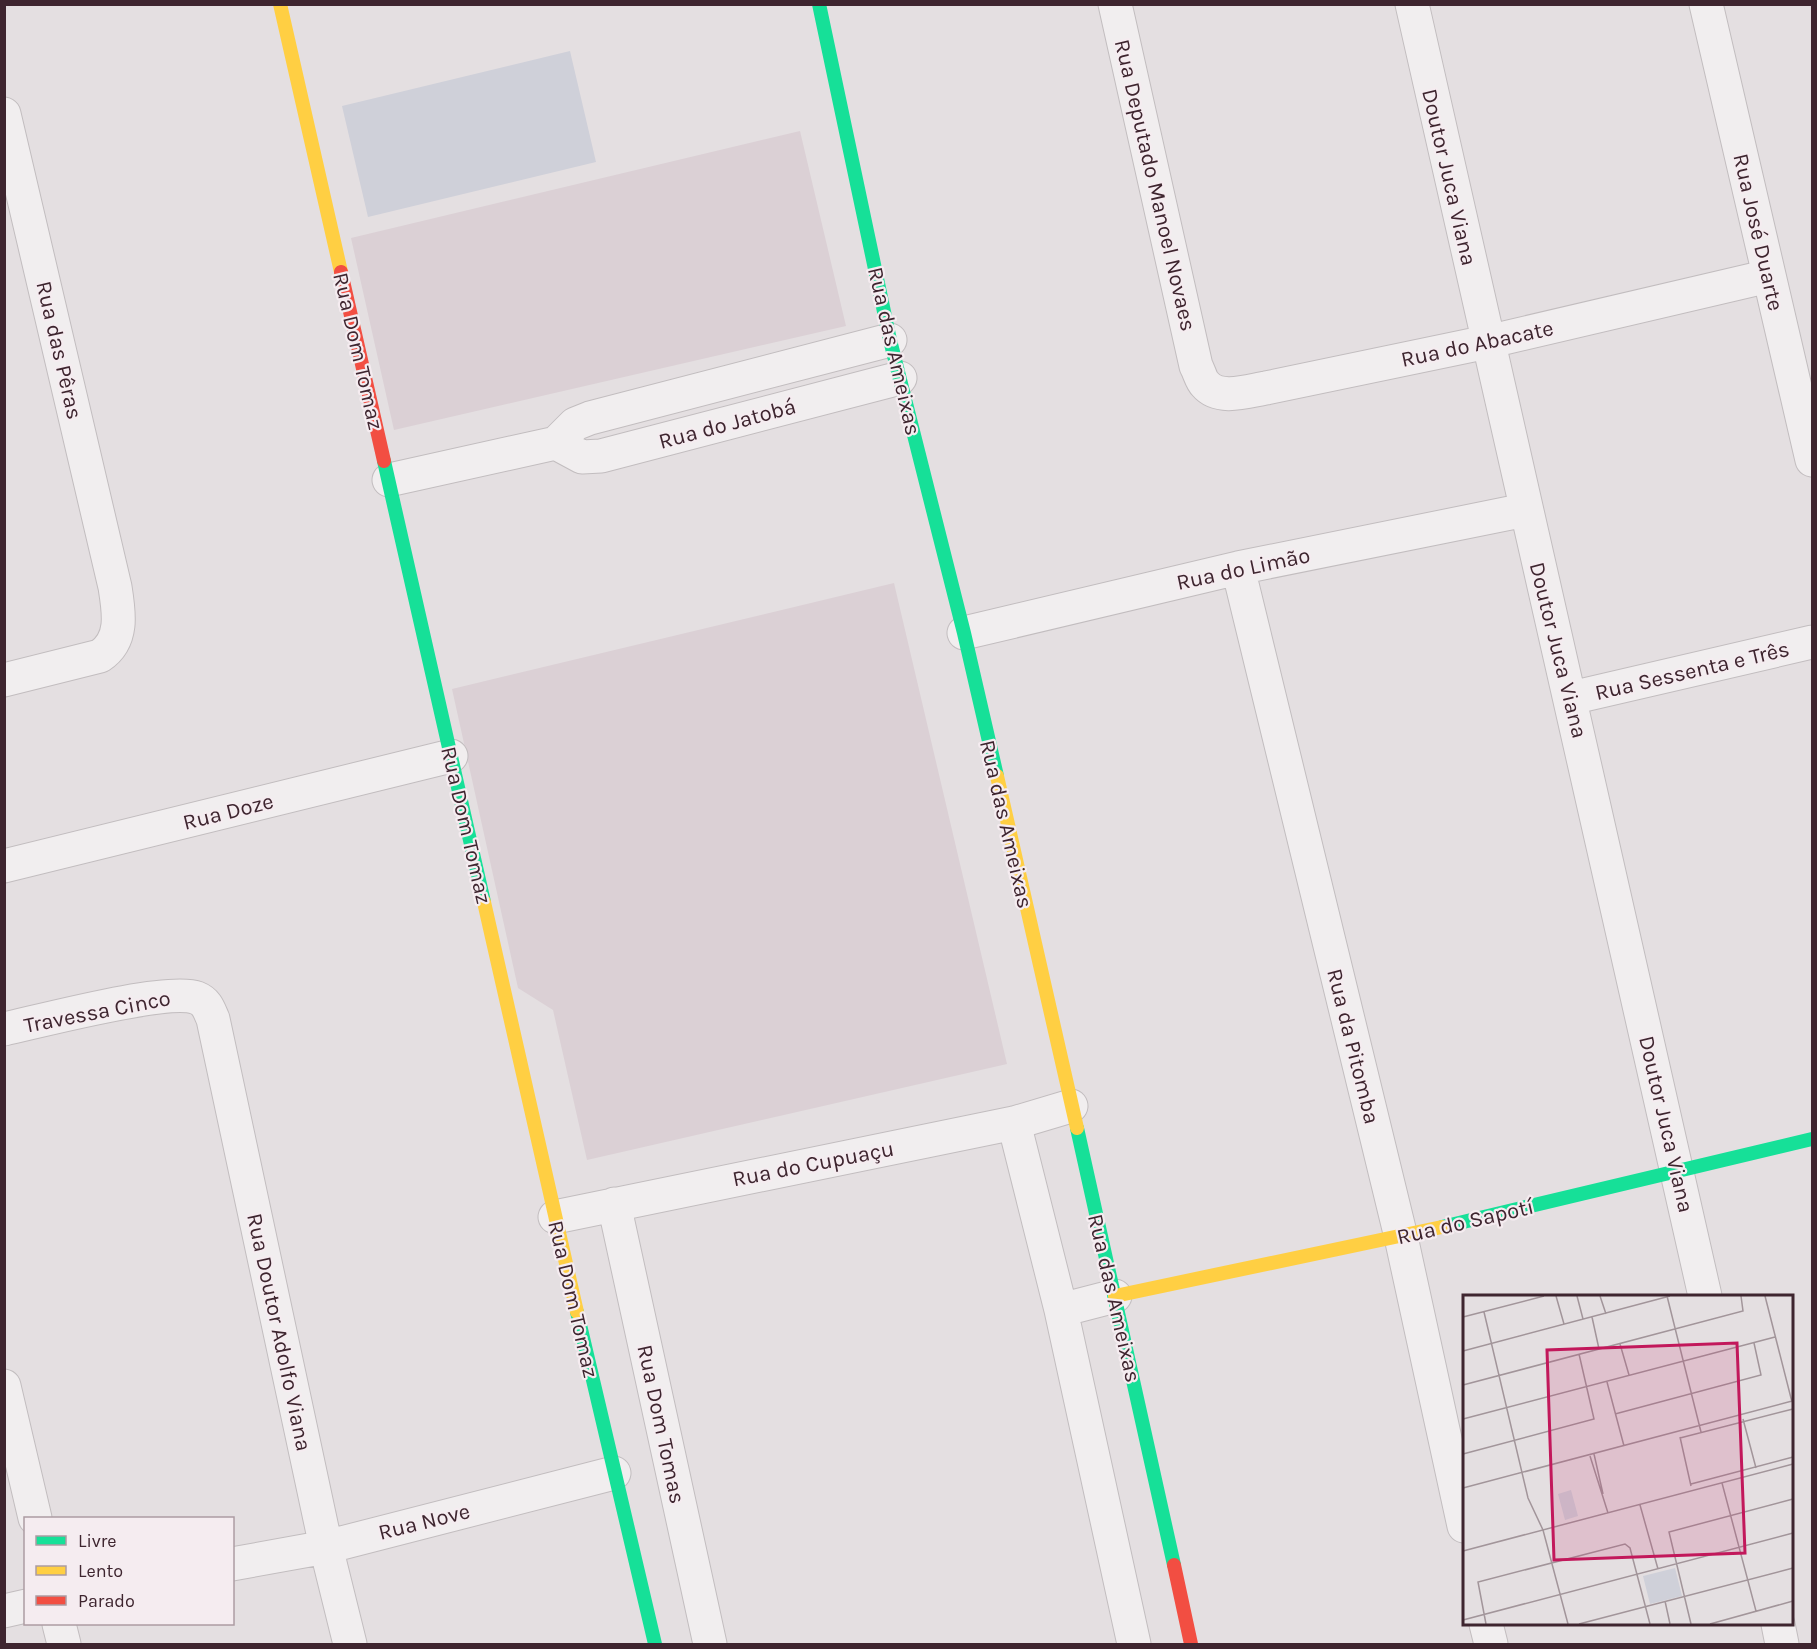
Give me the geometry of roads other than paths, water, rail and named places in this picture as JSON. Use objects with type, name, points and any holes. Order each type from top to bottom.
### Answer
[{"type":"street","name":"Rua Dom Tomaz","points":[[280,4],[555,1217],[655,1644]]},
{"type":"street","name":"Rua das Ameixas","points":[[819,4],[890,340],[964,633],[1115,1296],[1191,1644]]},
{"type":"street","name":"Rua Deputado Manoel Novaes","points":[[1115,4],[1196,366]]},
{"type":"street","name":"Doutor Juca Viana","points":[[1412,4],[1705,1295]]},
{"type":"street","name":"Rua José Duarte","points":[[1706,4],[1812,454]]},
{"type":"street","name":"Rua das Pêras","points":[[4,114],[115,587],[118,629],[116,640],[109,650],[79,663],[4,680]]},
{"type":"street","name":"Rua do Abacate","points":[[1196,366],[1204,384],[1215,390],[1239,393],[1488,342],[1769,276]]},
{"type":"street","name":"Rua do Jatobá","points":[[890,340],[590,418],[575,424],[556,443],[582,458],[601,456],[900,378]]},
{"type":"street","points":[[389,480],[556,443]]},
{"type":"street","name":"Rua do Limão","points":[[964,633],[1238,568],[1525,510]]},
{"type":"street","name":"Rua da Pitomba","points":[[1238,568],[1401,1237],[1463,1521]]},
{"type":"street","name":"Rua Sessenta e Três","points":[[1571,698],[1812,642]]},
{"type":"street","name":"Rua Doze","points":[[4,866],[451,756]]},
{"type":"street","name":"Travessa Cinco","points":[[4,1029],[101,1008],[183,994],[204,1001],[213,1019]]},
{"type":"street","name":"Rua Doutor Adolfo Viana","points":[[213,1019],[326,1547],[350,1644]]},
{"type":"street","name":"Rua do Cupuaçu","points":[[555,1217],[1014,1123],[1071,1106]]},
{"type":"street","points":[[1014,1123],[1061,1310],[1134,1644]]},
{"type":"street","name":"Rua do Sapotí","points":[[1115,1296],[1401,1237],[1812,1139]]},
{"type":"street","name":"Rua Dom Tomas","points":[[614,1204],[710,1644]]},
{"type":"street","points":[[1061,1310],[1115,1296]]},
{"type":"street","points":[[4,1386],[35,1517]]},
{"type":"street","name":"Rua Nove","points":[[234,1564],[326,1547],[614,1473]]},
{"type":"street","points":[[4,1611],[24,1606]]},
{"type":"street","points":[[59,1625],[64,1644]]},
{"type":"street","points":[[1486,1625],[1491,1644]]},
{"type":"street","points":[[1778,1625],[1782,1644]]}]
